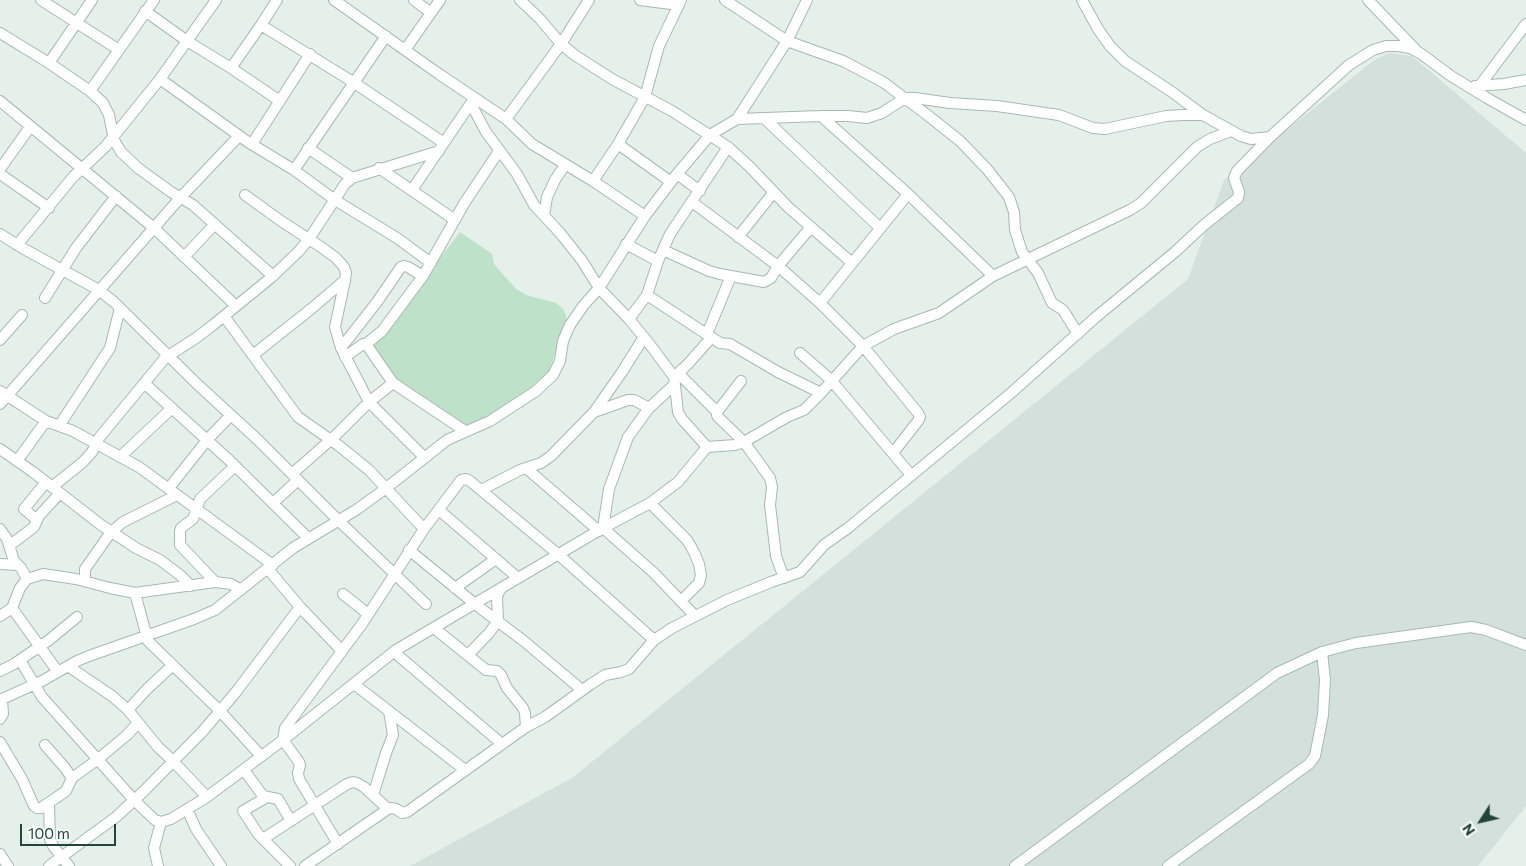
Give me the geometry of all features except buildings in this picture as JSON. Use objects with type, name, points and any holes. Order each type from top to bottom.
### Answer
[{"type":"street","points":[[42,0],[119,50]]},
{"type":"street","points":[[49,63],[92,0]]},
{"type":"street","points":[[90,91],[154,0]]},
{"type":"street","points":[[18,245],[82,168],[105,147],[160,79],[216,0]]},
{"type":"street","points":[[231,68],[277,0]]},
{"type":"street","points":[[334,0],[473,101],[506,119],[532,144],[594,181],[645,216]]},
{"type":"street","points":[[414,0],[431,13]]},
{"type":"street","points":[[405,50],[440,0]]},
{"type":"street","points":[[520,0],[540,19],[561,44],[576,56],[612,79],[672,111],[728,148],[750,167],[788,208],[851,262]]},
{"type":"street","points":[[532,0],[540,19]]},
{"type":"street","points":[[506,119],[561,44],[589,0]]},
{"type":"street","points":[[594,181],[645,97],[659,46],[680,3],[640,0]]},
{"type":"street","points":[[725,0],[787,41],[843,61],[883,82],[960,141],[1002,186],[1009,197],[1014,212],[1016,237],[1022,252],[1038,273],[1052,303],[1063,310],[1078,334]]},
{"type":"street","points":[[0,719],[3,714],[1,700],[68,666],[89,656],[209,613],[308,538],[385,489],[447,440],[490,421],[536,391],[553,375],[560,361],[563,341],[570,325],[599,288],[645,216],[710,136],[737,118],[787,41],[807,0]]},
{"type":"street","points":[[1082,0],[1098,29],[1110,46],[1125,61],[1203,115],[1231,131],[1251,139],[1270,137]]},
{"type":"street","points":[[1368,0],[1420,53]]},
{"type":"street","points":[[146,12],[280,101]]},
{"type":"street","points":[[1480,85],[1526,24]]},
{"type":"street","points":[[261,26],[310,54],[353,82],[442,147]]},
{"type":"street","points":[[0,33],[90,91],[103,103],[109,115],[114,140],[121,152],[138,168],[193,205],[273,276]]},
{"type":"street","points":[[294,170],[386,36]]},
{"type":"street","points":[[304,866],[388,809],[407,812],[526,727],[545,717],[605,675],[629,669],[654,640],[672,628],[727,600],[800,572],[824,545],[848,528],[1011,393],[1204,225],[1238,198],[1239,192],[1234,178],[1237,171],[1270,137],[1348,65],[1373,50],[1386,46],[1410,48],[1526,120]]},
{"type":"street","points":[[252,144],[310,54]]},
{"type":"street","points":[[160,79],[239,136],[294,170],[335,200],[397,238],[431,263]]},
{"type":"street","points":[[1469,86],[1504,84],[1526,80]]},
{"type":"street","points":[[737,118],[821,116],[867,118],[882,112],[904,98],[950,104],[997,106],[1059,115],[1093,128],[1104,129],[1166,116],[1203,115]]},
{"type":"street","points":[[0,101],[154,228],[236,306]]},
{"type":"street","points":[[412,190],[473,101]]},
{"type":"street","points":[[473,101],[486,132],[517,174],[534,205],[561,234],[599,288],[629,319],[676,378],[717,412],[718,417],[744,442],[770,478],[772,487],[770,505],[776,556],[784,578]]},
{"type":"street","points":[[821,116],[908,194],[993,276]]},
{"type":"street","points":[[764,118],[880,228]]},
{"type":"street","points":[[0,169],[30,127]]},
{"type":"street","points":[[20,660],[42,698],[134,800],[155,820],[162,822],[171,819],[207,797],[244,770],[394,652],[518,578],[650,503],[678,482],[707,447],[734,445],[744,442],[787,417],[804,410],[863,346],[894,329],[939,313],[993,276],[1130,210],[1141,203],[1197,147],[1210,139],[1231,131]]},
{"type":"street","points":[[239,136],[180,198],[2,397],[46,421],[73,431],[96,443],[139,467],[173,492],[271,567],[300,607],[342,651]]},
{"type":"street","points":[[618,144],[674,178],[700,191]]},
{"type":"street","points":[[37,520],[24,509],[82,462],[95,448],[99,438],[169,354],[196,338],[273,276],[309,239],[345,184],[352,178],[442,147]]},
{"type":"street","points":[[308,148],[352,178]]},
{"type":"street","points":[[629,319],[647,294],[658,261],[670,234],[728,148]]},
{"type":"street","points":[[343,353],[366,344],[382,331],[431,263],[465,202],[499,152]]},
{"type":"street","points":[[544,216],[547,197],[565,165]]},
{"type":"street","points":[[379,168],[455,220]]},
{"type":"street","points":[[0,174],[49,208]]},
{"type":"street","points":[[738,237],[774,192]]},
{"type":"street","points":[[820,303],[851,262],[908,194]]},
{"type":"street","points":[[245,195],[336,258],[344,267],[345,280],[335,327],[343,353],[369,402],[425,458]]},
{"type":"street","points":[[45,298],[92,226],[116,196]]},
{"type":"street","points":[[692,202],[778,266],[820,303],[863,346],[920,417],[893,453]]},
{"type":"street","points":[[184,257],[215,224]]},
{"type":"street","points":[[663,250],[709,271],[764,282],[771,278],[778,266],[811,227]]},
{"type":"street","points":[[2,240],[18,245],[99,290],[120,308],[426,604]]},
{"type":"street","points":[[626,244],[658,261]]},
{"type":"street","points":[[343,353],[401,267],[408,267],[422,276]]},
{"type":"street","points":[[601,530],[610,489],[628,437],[649,408],[676,378],[709,336],[731,276]]},
{"type":"street","points":[[254,355],[311,310],[345,280]]},
{"type":"street","points":[[647,294],[720,343],[730,344],[778,372],[821,393]]},
{"type":"street","points":[[59,426],[110,348],[120,308]]},
{"type":"street","points":[[0,340],[22,315]]},
{"type":"street","points":[[224,316],[298,417],[369,470],[424,529]]},
{"type":"street","points":[[481,490],[526,468],[541,463],[551,456],[594,412],[644,337]]},
{"type":"street","points":[[366,344],[393,383],[465,432]]},
{"type":"street","points":[[800,353],[831,380],[911,475]]},
{"type":"street","points":[[676,378],[678,412],[707,447]]},
{"type":"street","points":[[717,412],[741,382]]},
{"type":"street","points":[[144,383],[274,503],[308,538]]},
{"type":"street","points":[[274,503],[295,477],[330,440],[369,402],[393,383]]},
{"type":"street","points":[[594,412],[628,400],[634,400],[649,408]]},
{"type":"street","points":[[120,457],[172,408]]},
{"type":"street","points":[[85,581],[84,569],[111,532],[123,522],[173,492],[207,440],[232,415]]},
{"type":"street","points":[[17,461],[46,421]]},
{"type":"street","points":[[0,449],[111,532],[160,560],[180,574],[191,586]]},
{"type":"street","points":[[216,582],[179,542],[181,528],[192,519],[200,499],[205,493],[234,466]]},
{"type":"street","points":[[526,468],[654,573],[695,616]]},
{"type":"street","points":[[338,844],[299,779],[299,762],[283,740],[285,728],[342,651],[409,550],[461,480],[466,478],[481,490],[559,555],[654,640]]},
{"type":"street","points":[[9,546],[34,527],[52,488]]},
{"type":"street","points":[[650,503],[687,540],[699,564],[701,575],[699,583],[681,601]]},
{"type":"street","points":[[439,510],[518,578]]},
{"type":"street","points":[[0,529],[7,539],[12,557],[27,579]]},
{"type":"street","points":[[409,550],[475,604],[498,620],[582,690]]},
{"type":"street","points":[[456,588],[496,559]]},
{"type":"street","points":[[0,564],[18,565]]},
{"type":"street","points":[[0,616],[12,608],[20,588],[27,579],[50,574],[135,593],[216,582],[232,584],[241,590]]},
{"type":"street","points":[[468,655],[489,633],[498,620],[497,596],[501,588]]},
{"type":"street","points":[[135,593],[148,641],[220,711],[261,756]]},
{"type":"street","points":[[343,594],[368,614]]},
{"type":"street","points":[[49,866],[103,827],[134,800],[214,720],[300,607]]},
{"type":"street","points":[[12,608],[58,672]]},
{"type":"street","points":[[0,671],[20,660],[77,617]]},
{"type":"street","points":[[1015,866],[1277,673],[1322,652],[1356,644],[1471,627],[1486,630],[1526,645]]},
{"type":"street","points":[[434,628],[486,670],[497,671],[501,675],[507,688],[523,708],[526,727]]},
{"type":"street","points":[[394,652],[502,744]]},
{"type":"street","points":[[1168,866],[1309,764],[1315,756],[1323,715],[1325,680],[1322,652]]},
{"type":"street","points":[[128,710],[147,688],[173,665]]},
{"type":"street","points":[[68,666],[112,696],[128,710],[158,747],[174,761],[207,797]]},
{"type":"street","points":[[354,684],[465,770]]},
{"type":"street","points":[[373,795],[393,735],[389,711]]},
{"type":"street","points":[[0,742],[22,779],[34,806],[41,808],[66,791],[72,778],[127,735],[138,723]]},
{"type":"street","points":[[45,745],[72,778]]},
{"type":"street","points":[[244,770],[263,796],[278,799],[291,821]]},
{"type":"street","points":[[263,839],[353,782],[373,795],[388,809]]},
{"type":"street","points":[[266,797],[243,811],[258,834],[290,866]]},
{"type":"street","points":[[49,803],[50,839],[53,846],[69,866]]},
{"type":"street","points":[[187,810],[196,829],[221,866]]},
{"type":"street","points":[[162,822],[154,844],[157,866],[164,866]]},
{"type":"street","points":[[0,854],[8,866]]},
{"type":"shaded area","points":[[1389,53],[1412,56],[1526,153],[1526,806],[1478,866],[410,866],[572,778],[1188,279],[1224,180],[1373,61]]},
{"type":"green space","points":[[460,232],[492,254],[494,264],[516,289],[526,295],[556,303],[564,310],[567,320],[548,374],[539,386],[473,426],[454,421],[394,378],[375,353],[374,344]]}]
